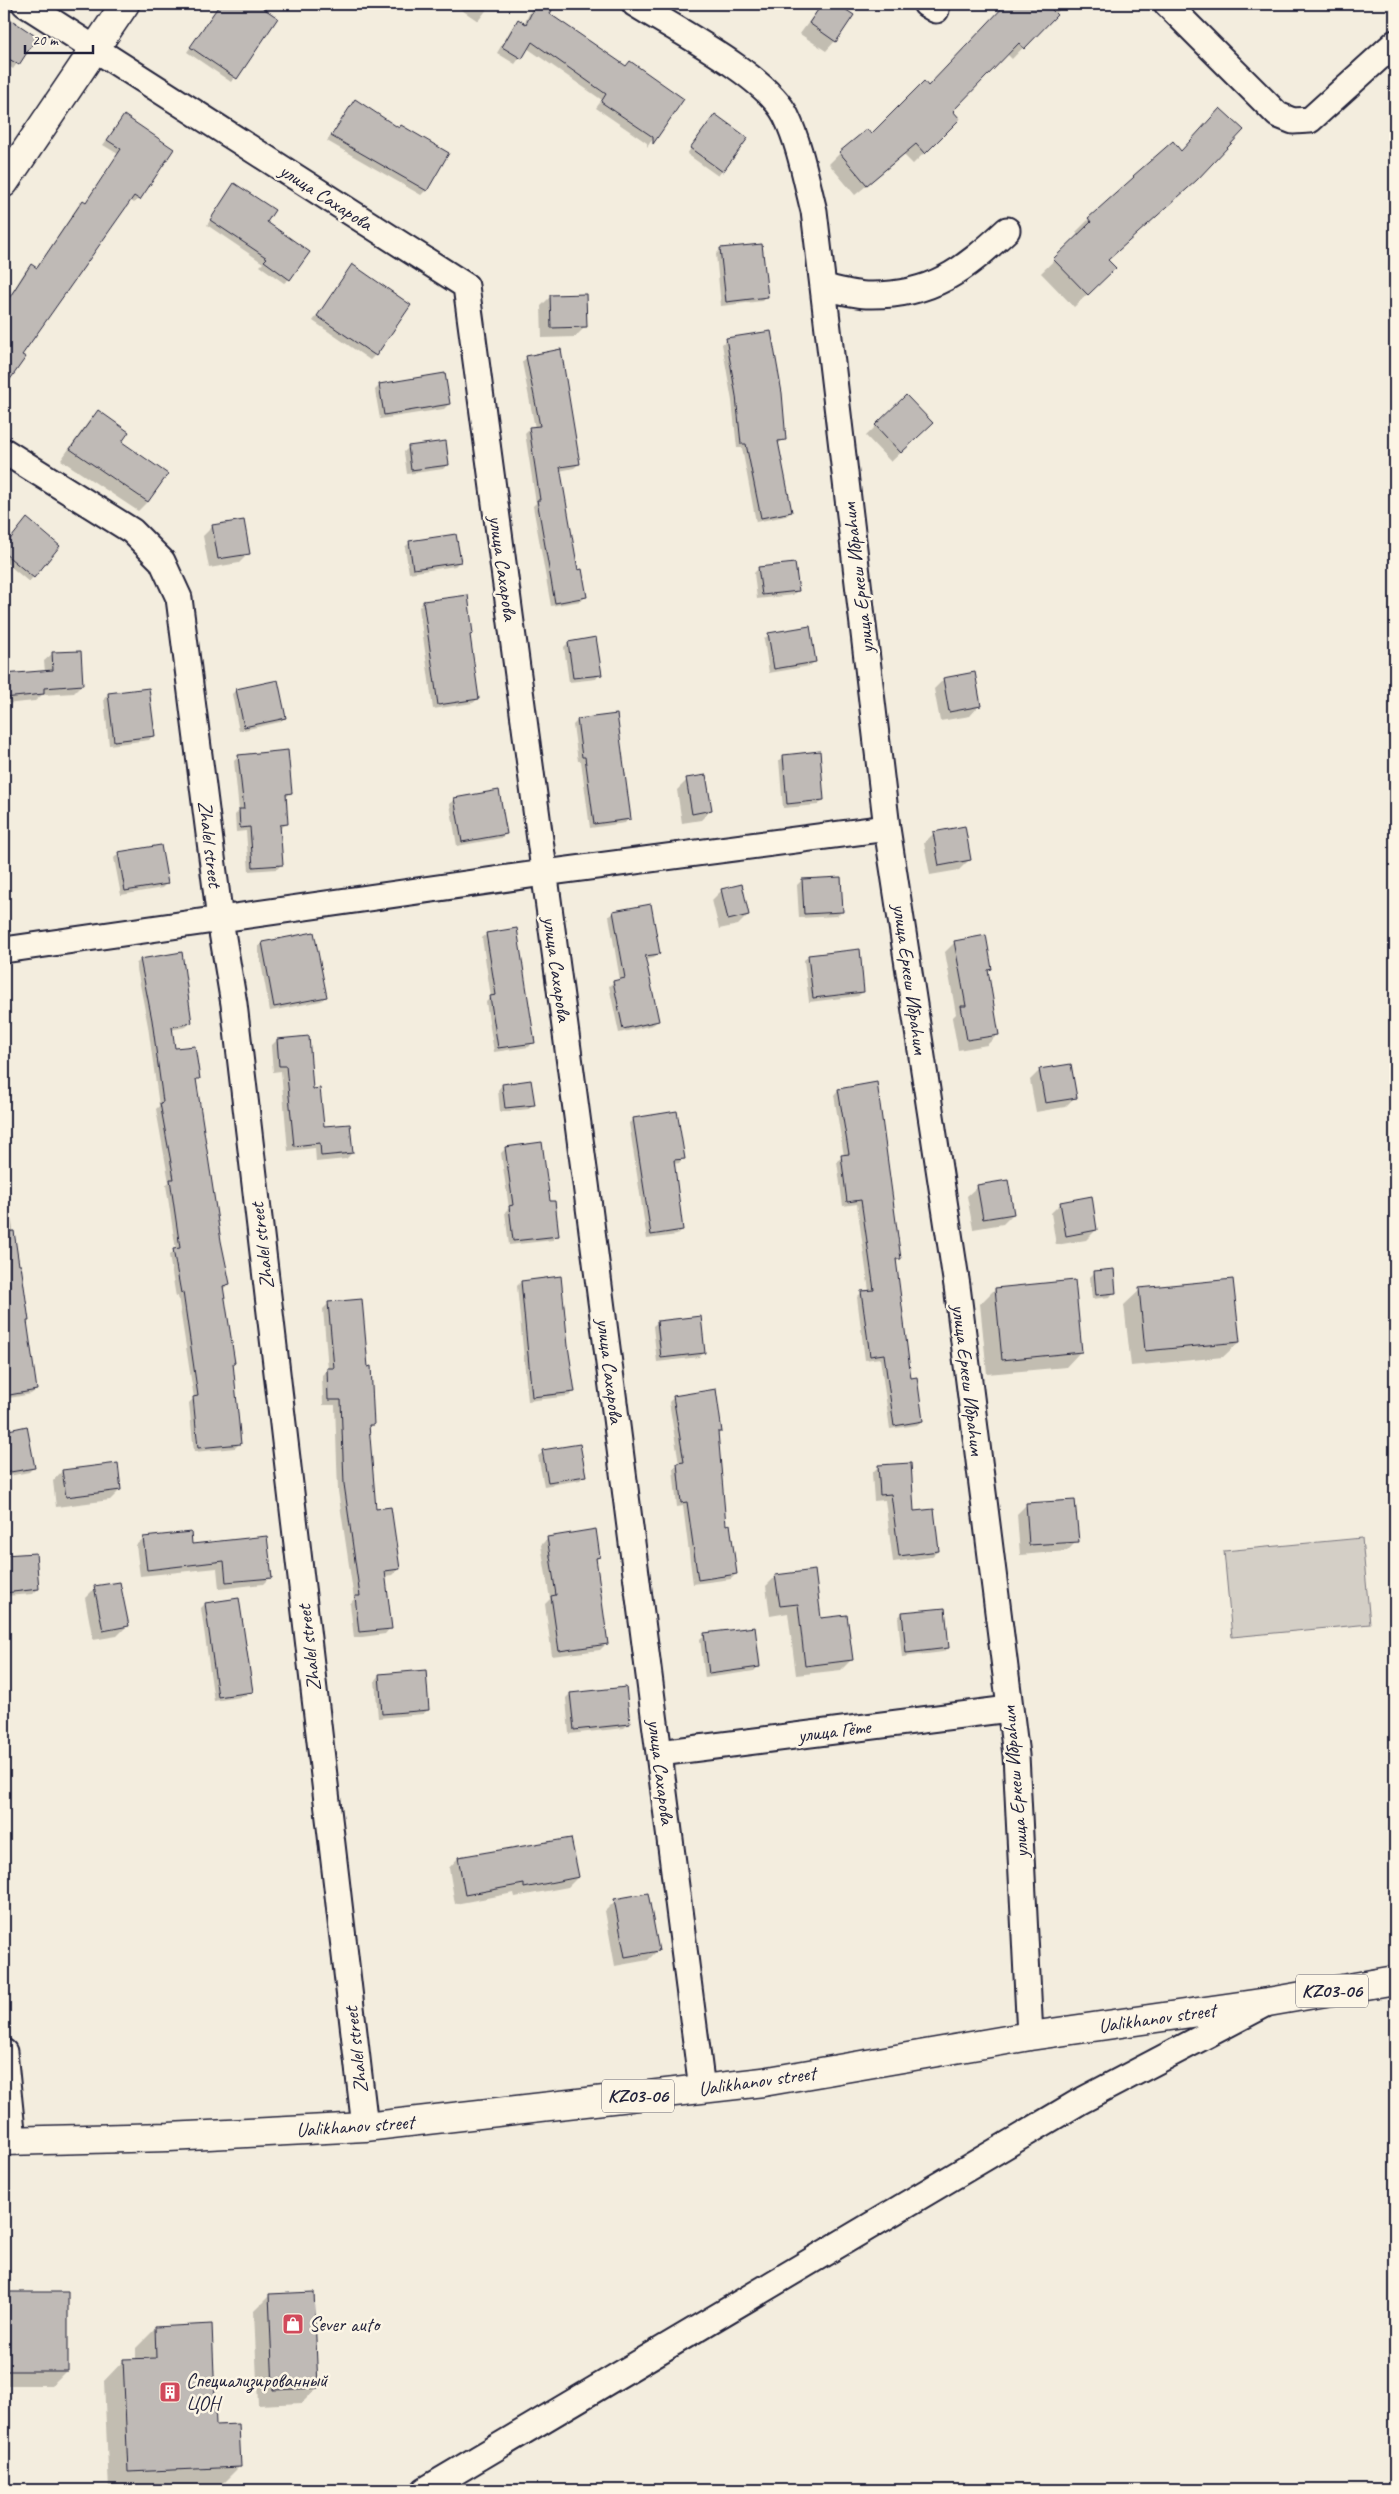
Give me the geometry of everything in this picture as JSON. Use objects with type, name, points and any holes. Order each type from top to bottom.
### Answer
[{"type":"main road","points":[[4,183],[125,4]]},
{"type":"main road","name":"KZ03-06","points":[[1268,2002],[1395,1980]]},
{"type":"main road","name":"Ualikhanov street","points":[[9,2141],[364,2127],[762,2082],[1030,2036],[1268,2002]]},
{"type":"street","name":"улица Сахарова","points":[[25,4],[466,286],[702,2089]]},
{"type":"street","name":"улица Еркеш Ибраһим","points":[[635,4],[751,76],[772,95],[786,115],[814,211],[887,828],[957,1286],[1016,1755],[1030,2036]]},
{"type":"street","points":[[1167,4],[1273,110],[1293,121],[1310,120],[1395,43]]},
{"type":"street","points":[[824,287],[868,295],[908,292],[947,279],[979,256],[1008,230]]},
{"type":"street","name":"Zhalel street","points":[[4,451],[132,532],[162,561],[179,598],[220,920],[235,1014],[364,2127]]},
{"type":"street","points":[[4,950],[544,873],[887,828]]},
{"type":"street","name":"улица Гёте","points":[[659,1753],[1009,1709]]},
{"type":"street","points":[[424,2490],[1079,2102],[1268,2002]]},
{"type":"street","points":[[4,2052],[9,2141]]},
{"type":"shaded area","points":[[1362,1538],[1370,1624],[1232,1637],[1224,1551]]},
{"type":"building","points":[[220,4],[257,4],[278,18],[237,79],[190,47]]},
{"type":"building","points":[[536,4],[555,4],[550,14],[626,66],[630,61],[684,99],[653,144],[653,137],[601,102],[606,94],[532,42],[522,59],[502,47],[518,19],[526,24]]},
{"type":"building","points":[[822,4],[837,4],[854,15],[836,42],[809,23]]},
{"type":"building","points":[[1006,4],[1046,4],[1057,15],[1024,49],[1019,43],[953,111],[960,119],[925,154],[916,144],[867,185],[839,152],[867,129],[871,134],[924,81],[928,86]]},
{"type":"building","points":[[4,15],[37,37],[19,65],[4,56]]},
{"type":"building","points":[[355,99],[399,128],[401,125],[449,153],[427,191],[331,136]]},
{"type":"building","points":[[1220,108],[1244,130],[1197,180],[1108,260],[1116,268],[1088,295],[1053,259],[1091,222],[1088,218],[1133,176],[1173,141],[1181,151]]},
{"type":"building","points":[[715,114],[748,138],[723,172],[690,148]]},
{"type":"building","points":[[124,115],[174,149],[140,200],[134,196],[22,355],[26,357],[4,388],[4,306],[31,264],[37,268],[83,200],[86,202],[121,149],[107,140]]},
{"type":"building","points":[[234,183],[275,210],[267,222],[310,252],[290,280],[264,261],[267,258],[210,220]]},
{"type":"building","points":[[762,244],[768,297],[726,302],[720,248]]},
{"type":"building","points":[[352,264],[411,305],[376,356],[317,316]]},
{"type":"building","points":[[586,294],[587,327],[551,328],[550,295]]},
{"type":"building","points":[[771,331],[782,393],[786,440],[778,441],[792,512],[761,518],[746,444],[741,444],[736,396],[726,338]]},
{"type":"building","points":[[561,349],[580,464],[560,467],[578,570],[582,569],[587,597],[555,603],[537,500],[540,500],[529,427],[540,426],[526,356]]},
{"type":"building","points":[[445,373],[450,404],[384,415],[379,384]]},
{"type":"building","points":[[906,395],[933,423],[901,453],[875,425]]},
{"type":"building","points":[[98,410],[129,432],[122,442],[168,474],[148,502],[70,449]]},
{"type":"building","points":[[446,441],[449,465],[411,470],[408,446]]},
{"type":"building","points":[[27,518],[60,546],[34,578],[4,553],[4,547]]},
{"type":"building","points":[[244,520],[250,554],[218,559],[212,525]]},
{"type":"building","points":[[456,534],[461,562],[413,569],[409,541]]},
{"type":"building","points":[[795,563],[799,591],[762,595],[758,567]]},
{"type":"building","points":[[468,595],[473,634],[470,635],[479,699],[438,705],[423,601]]},
{"type":"building","points":[[810,626],[816,662],[774,669],[768,633]]},
{"type":"building","points":[[596,637],[602,675],[573,678],[568,642]]},
{"type":"building","points":[[81,651],[83,685],[44,688],[44,694],[4,698],[4,674],[53,670],[52,652]]},
{"type":"building","points":[[975,672],[981,706],[949,712],[943,678]]},
{"type":"building","points":[[278,680],[286,718],[244,727],[236,689]]},
{"type":"building","points":[[149,688],[155,736],[114,741],[108,693]]},
{"type":"building","points":[[617,714],[631,819],[594,824],[585,757],[582,757],[577,719]]},
{"type":"building","points":[[288,750],[292,793],[286,794],[288,824],[280,825],[283,865],[253,867],[250,827],[240,828],[239,809],[244,809],[238,755]]},
{"type":"building","points":[[820,751],[824,800],[787,804],[783,755]]},
{"type":"building","points":[[706,775],[712,810],[692,814],[686,778]]},
{"type":"building","points":[[499,790],[507,834],[462,842],[454,798]]},
{"type":"building","points":[[965,826],[971,860],[939,866],[933,832]]},
{"type":"building","points":[[161,845],[168,884],[125,891],[118,852]]},
{"type":"building","points":[[841,877],[843,912],[804,914],[802,879]]},
{"type":"building","points":[[742,884],[749,915],[728,920],[721,889]]},
{"type":"building","points":[[651,904],[660,954],[645,956],[659,1021],[623,1029],[613,981],[625,978],[613,911]]},
{"type":"building","points":[[517,928],[535,1043],[498,1048],[490,996],[496,995],[486,933]]},
{"type":"building","points":[[314,932],[327,997],[274,1007],[262,942]]},
{"type":"building","points":[[986,935],[992,969],[988,970],[999,1035],[967,1040],[961,1006],[966,1006],[954,941]]},
{"type":"building","points":[[860,949],[864,992],[813,998],[808,955]]},
{"type":"building","points":[[182,952],[192,1023],[172,1027],[175,1048],[195,1046],[200,1079],[196,1079],[221,1241],[230,1284],[223,1286],[235,1363],[233,1363],[241,1444],[198,1448],[193,1397],[198,1396],[183,1292],[181,1293],[173,1249],[180,1248],[170,1179],[174,1179],[160,1103],[163,1102],[152,1020],[140,959]]},
{"type":"building","points":[[309,1036],[313,1089],[320,1088],[324,1126],[350,1124],[353,1153],[321,1156],[320,1143],[294,1146],[286,1066],[279,1066],[277,1039]]},
{"type":"building","points":[[1071,1064],[1077,1098],[1045,1103],[1039,1069]]},
{"type":"building","points":[[531,1080],[535,1105],[505,1108],[502,1084]]},
{"type":"building","points":[[877,1082],[901,1259],[896,1259],[911,1378],[917,1377],[923,1421],[894,1426],[884,1354],[870,1356],[861,1291],[874,1290],[861,1200],[847,1202],[841,1155],[849,1154],[838,1089]]},
{"type":"building","points":[[677,1111],[685,1159],[674,1160],[683,1230],[651,1235],[633,1118]]},
{"type":"building","points":[[542,1142],[550,1201],[555,1201],[559,1236],[513,1241],[509,1206],[513,1205],[505,1147]]},
{"type":"building","points":[[1008,1180],[1014,1214],[983,1219],[977,1185]]},
{"type":"building","points":[[1092,1196],[1097,1230],[1066,1236],[1060,1202]]},
{"type":"building","points":[[14,1231],[19,1265],[21,1265],[37,1390],[4,1396],[4,1232]]},
{"type":"building","points":[[1114,1269],[1116,1293],[1096,1295],[1094,1271]]},
{"type":"building","points":[[561,1276],[575,1392],[532,1397],[521,1281]]},
{"type":"building","points":[[1233,1279],[1240,1342],[1145,1351],[1139,1288]]},
{"type":"building","points":[[1075,1280],[1082,1352],[1002,1360],[995,1288]]},
{"type":"building","points":[[362,1299],[368,1367],[371,1366],[374,1425],[369,1425],[376,1509],[391,1507],[400,1569],[385,1571],[392,1629],[359,1632],[355,1596],[360,1596],[344,1484],[341,1400],[328,1400],[327,1368],[334,1368],[328,1302]]},
{"type":"building","points":[[701,1316],[705,1353],[661,1358],[657,1321]]},
{"type":"building","points":[[716,1389],[722,1432],[718,1432],[726,1525],[730,1524],[737,1574],[698,1580],[687,1502],[681,1503],[677,1463],[684,1462],[673,1396]]},
{"type":"building","points":[[27,1426],[35,1468],[4,1473],[4,1431]]},
{"type":"building","points":[[580,1444],[586,1476],[548,1482],[542,1450]]},
{"type":"building","points":[[118,1463],[121,1490],[66,1497],[62,1470]]},
{"type":"building","points":[[911,1463],[914,1511],[934,1509],[939,1551],[899,1556],[891,1494],[880,1495],[878,1465]]},
{"type":"building","points":[[1075,1500],[1079,1542],[1029,1545],[1026,1503]]},
{"type":"building","points":[[596,1529],[600,1557],[596,1558],[608,1644],[559,1651],[551,1596],[556,1595],[547,1537]]},
{"type":"building","points":[[191,1532],[192,1544],[267,1536],[272,1578],[226,1582],[224,1561],[147,1570],[143,1537]]},
{"type":"building","points":[[36,1553],[39,1589],[4,1593],[4,1555]]},
{"type":"building","points":[[815,1570],[821,1618],[847,1615],[853,1660],[805,1666],[798,1604],[780,1606],[775,1575]]},
{"type":"building","points":[[120,1582],[129,1626],[103,1631],[94,1586]]},
{"type":"building","points":[[239,1598],[253,1692],[218,1697],[205,1603]]},
{"type":"building","points":[[945,1608],[949,1648],[906,1653],[902,1612]]},
{"type":"building","points":[[755,1627],[760,1667],[709,1674],[704,1633]]},
{"type":"building","points":[[426,1670],[429,1710],[382,1714],[379,1674]]},
{"type":"building","points":[[626,1687],[630,1724],[574,1730],[570,1693]]},
{"type":"building","points":[[571,1838],[579,1877],[524,1888],[524,1884],[465,1895],[458,1857]]},
{"type":"building","points":[[648,1893],[659,1951],[625,1957],[614,1899]]},
{"type":"building","points":[[4,2292],[68,2292],[68,2371],[4,2371]]},
{"type":"building","points":[[314,2292],[318,2388],[273,2390],[269,2294]]},
{"type":"building","name":"Специализированный ЦОН","points":[[212,2324],[216,2425],[239,2424],[241,2467],[128,2472],[123,2359],[156,2358],[155,2327]]},
{"type":"place","name":"Sever auto","points":[[293,2324]]},
{"type":"place","name":"Специализированный ЦОН","points":[[170,2392]]}]
